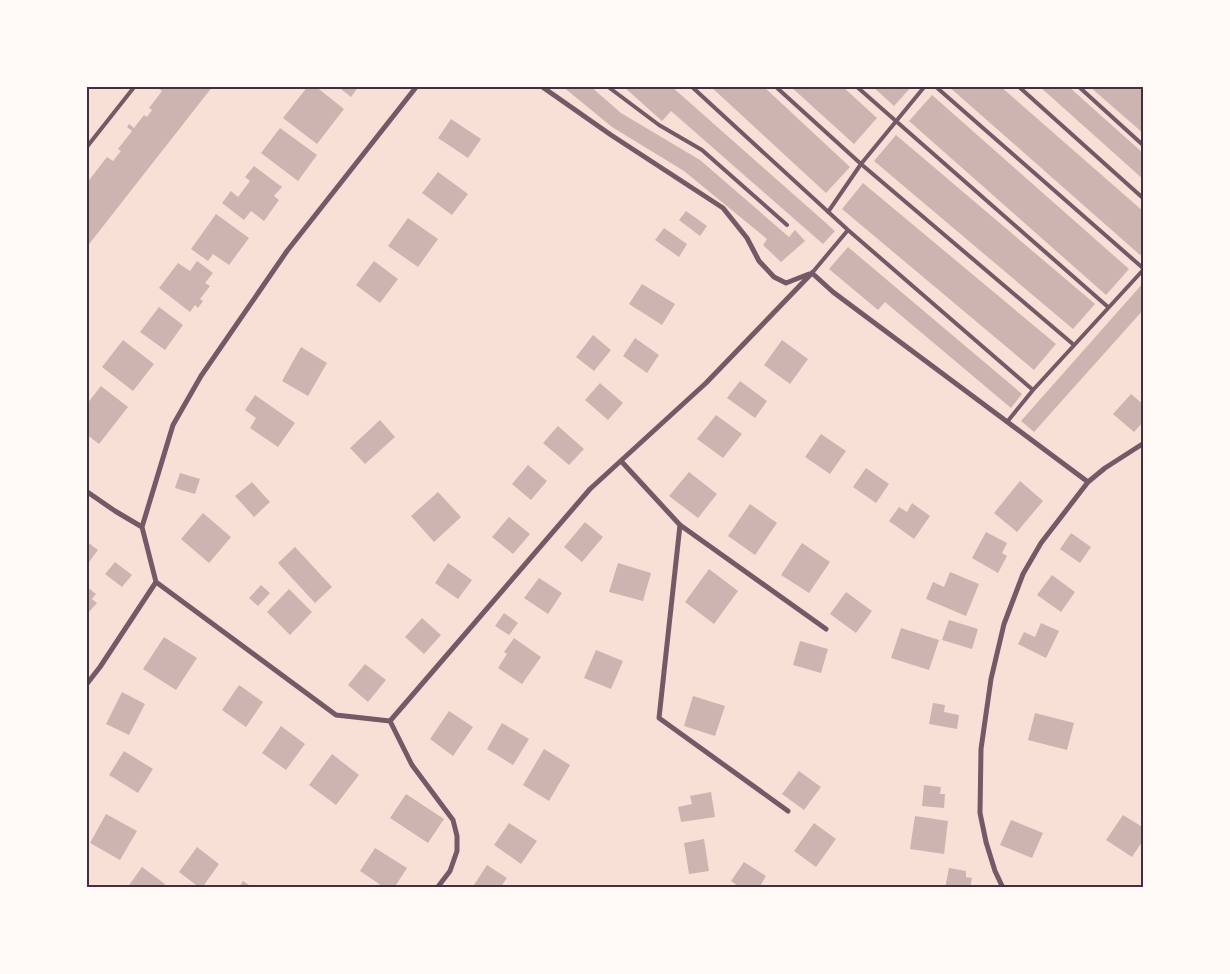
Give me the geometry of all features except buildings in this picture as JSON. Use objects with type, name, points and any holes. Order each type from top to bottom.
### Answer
[{"type":"street","points":[[390,721],[336,715],[156,582],[142,527],[173,425],[201,376],[287,251],[417,86]]},
{"type":"street","points":[[541,86],[723,208],[747,238],[759,262],[774,277],[786,283],[812,273]]},
{"type":"street","points":[[812,273],[833,292],[1088,482]]},
{"type":"street","points":[[390,721],[590,489],[706,383],[812,273]]},
{"type":"street","points":[[1003,888],[986,842],[980,813],[981,749],[991,680],[1004,624],[1023,574],[1041,544],[1088,482],[1105,468],[1144,443]]},
{"type":"street","points":[[621,461],[680,525],[826,629]]},
{"type":"street","points":[[86,491],[114,512],[142,527]]},
{"type":"street","points":[[680,525],[659,718],[788,811]]},
{"type":"street","points":[[86,685],[156,582]]},
{"type":"street","points":[[390,721],[412,765],[453,820],[458,850],[450,871],[437,888]]},
{"type":"lane","points":[[86,148],[135,86]]},
{"type":"lane","points":[[607,86],[659,126],[702,150],[787,225]]},
{"type":"lane","points":[[691,86],[848,230],[1032,390]]},
{"type":"lane","points":[[775,86],[861,164],[1074,345]]},
{"type":"lane","points":[[856,86],[1108,307]]},
{"type":"lane","points":[[828,212],[861,164],[925,86]]},
{"type":"lane","points":[[935,86],[1144,269],[1032,390],[1007,422]]},
{"type":"lane","points":[[1018,86],[1144,199]]},
{"type":"lane","points":[[1078,86],[1144,146]]},
{"type":"lane","points":[[812,273],[848,230]]}]
